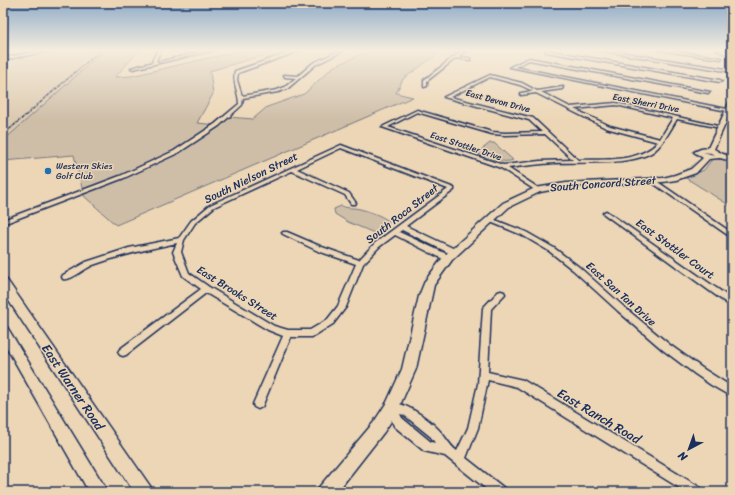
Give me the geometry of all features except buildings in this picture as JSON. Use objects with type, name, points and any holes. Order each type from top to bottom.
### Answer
[{"type":"street","points":[[3,222],[122,177],[176,152],[217,125],[241,104],[242,97],[235,77],[236,73]]},
{"type":"street","points":[[242,97],[278,91],[286,88],[303,73]]},
{"type":"street","points":[[425,86],[424,81],[434,73]]},
{"type":"street","points":[[543,73],[730,110]]},
{"type":"street","points":[[606,73],[708,92]]},
{"type":"street","points":[[675,73],[720,81]]},
{"type":"street","points":[[285,76],[298,77]]},
{"type":"street","name":"East Devon Drive","points":[[538,92],[514,82],[490,76],[446,97],[531,119],[577,161]]},
{"type":"street","points":[[641,92],[653,82]]},
{"type":"street","points":[[522,94],[562,88]]},
{"type":"street","points":[[538,92],[608,128],[660,141]]},
{"type":"street","name":"South Concord Street","points":[[326,492],[379,427],[392,407],[409,369],[429,284],[451,255],[512,202],[538,190],[566,185],[671,178],[700,168],[709,154],[732,103]]},
{"type":"street","name":"East Sherri Drive","points":[[569,108],[616,104],[720,127]]},
{"type":"street","name":"East Stottler Drive","points":[[538,190],[503,167],[384,127],[417,111],[492,133],[505,134],[547,132]]},
{"type":"street","points":[[503,167],[528,163],[611,160],[637,157],[650,152],[660,141],[676,117]]},
{"type":"street","name":"South Nielson Street","points":[[181,240],[193,222],[212,206],[341,146],[452,189]]},
{"type":"street","points":[[709,154],[717,158],[720,156],[732,159]]},
{"type":"street","points":[[293,169],[347,194],[353,203]]},
{"type":"street","points":[[652,180],[732,236]]},
{"type":"street","name":"South Roca Street","points":[[288,334],[312,333],[330,322],[342,307],[360,263],[377,245],[452,189]]},
{"type":"street","name":"East Stottler Court","points":[[606,213],[732,303]]},
{"type":"street","name":"East San Tan Drive","points":[[490,220],[543,244],[566,260],[646,332],[676,356],[710,380],[732,392]]},
{"type":"street","points":[[398,229],[451,255]]},
{"type":"street","points":[[285,233],[320,249],[360,263]]},
{"type":"street","points":[[66,277],[89,264],[131,250],[181,240]]},
{"type":"street","name":"East Brooks Street","points":[[181,240],[177,252],[180,263],[186,274],[206,289],[271,328],[288,334]]},
{"type":"street","name":"East Warner Road","points":[[3,283],[144,492]]},
{"type":"street","points":[[123,352],[206,289]]},
{"type":"street","points":[[459,460],[473,428],[483,384],[487,308],[501,294]]},
{"type":"street","points":[[3,330],[99,492]]},
{"type":"street","points":[[258,404],[288,334]]},
{"type":"street","name":"East Ranch Road","points":[[483,375],[519,383],[697,492]]},
{"type":"street","points":[[392,407],[398,422],[428,447],[448,451],[500,492]]},
{"type":"shaded area","points":[[3,73],[79,73],[3,141]]},
{"type":"shaded area","name":"Western Skies Golf Club","points":[[79,73],[119,73],[115,77],[143,73],[210,73],[213,94],[197,123],[217,125],[227,117],[253,119],[267,107],[304,94],[326,73],[411,73],[403,79],[396,93],[413,97],[116,225],[84,196],[74,155],[3,161],[3,141]]},
{"type":"shaded area","points":[[490,143],[494,143],[513,160],[495,160],[477,153]]},
{"type":"shaded area","points":[[713,158],[732,161],[732,207],[686,178],[704,170]]},
{"type":"shaded area","points":[[341,206],[360,209],[379,215],[389,221],[388,227],[379,235],[348,222],[335,214],[334,209]]},
{"type":"railway","points":[[4,134],[74,73]]},
{"type":"place","name":"Western Skies Golf Club","points":[[48,171]]}]
